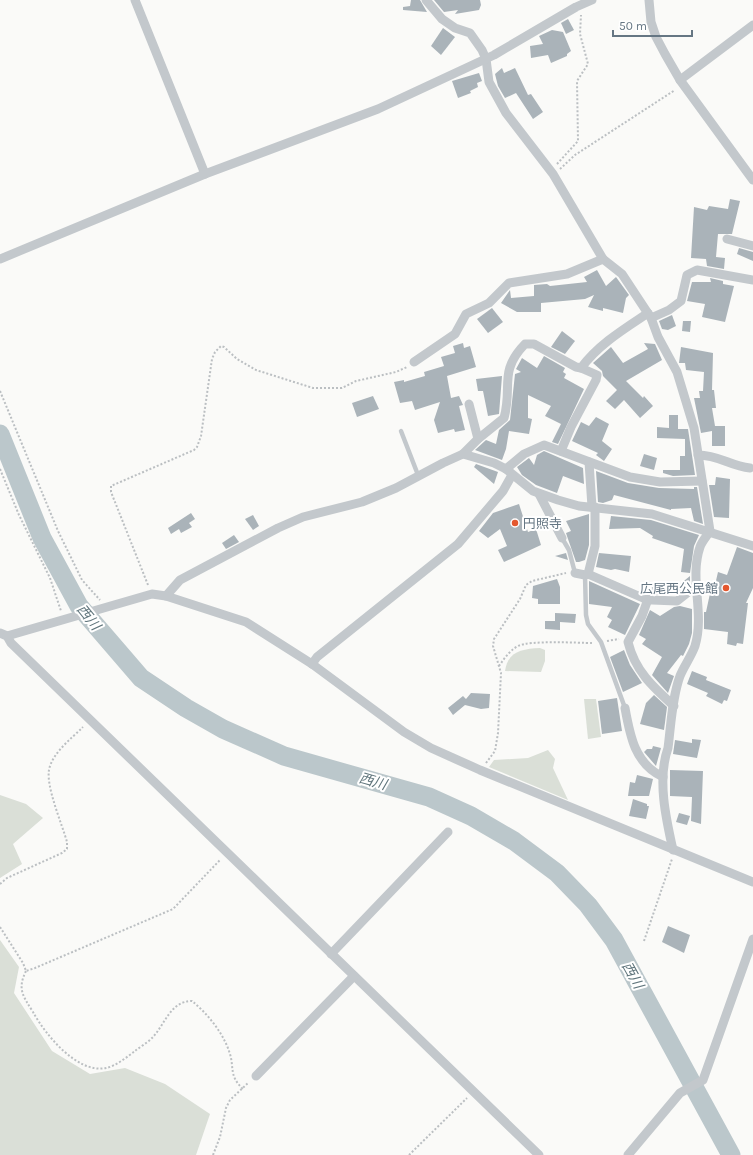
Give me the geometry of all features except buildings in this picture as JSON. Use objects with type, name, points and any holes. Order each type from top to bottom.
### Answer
[{"type":"street","points":[[135,0],[205,174]]},
{"type":"street","points":[[426,0],[442,20],[455,28],[470,33],[482,50],[486,59],[489,82],[506,113],[554,173],[603,259],[622,274],[650,316],[658,337],[677,372],[694,428],[710,531],[700,546],[697,561],[696,586],[700,611],[695,646],[680,676],[663,777],[666,814],[673,850]]},
{"type":"street","points":[[0,259],[205,174],[378,109],[486,59],[592,0]]},
{"type":"street","points":[[649,0],[651,22],[656,37],[682,82],[753,180]]},
{"type":"street","points":[[682,82],[753,25]]},
{"type":"street","points":[[728,238],[753,246]]},
{"type":"street","points":[[414,362],[455,334],[466,314],[488,303],[509,284],[567,274],[603,259]]},
{"type":"street","points":[[581,368],[607,342],[650,316],[669,310],[681,301],[687,275],[697,270],[753,280]]},
{"type":"street","points":[[166,596],[180,580],[278,528],[303,517],[362,502],[396,488],[418,475],[463,454],[478,439],[504,418],[508,366],[525,344],[534,344],[576,367],[596,375],[596,380],[571,427],[561,451]]},
{"type":"street","points":[[469,404],[478,439]]},
{"type":"street","points":[[312,664],[317,657],[458,544],[503,491],[509,472],[524,454],[544,445],[630,477],[660,482],[702,481]]},
{"type":"street","points":[[463,454],[476,456],[509,472],[539,494],[579,506],[652,514],[710,531],[753,546]]},
{"type":"street","points":[[698,455],[716,456],[736,466],[750,468]]},
{"type":"street","points":[[589,462],[595,546],[583,574],[648,599],[677,601],[696,586]]},
{"type":"street","points":[[539,494],[562,538]]},
{"type":"street","points":[[3,635],[152,594],[166,596],[246,622],[312,664],[404,732],[431,748],[480,770],[753,882]]},
{"type":"street","points":[[648,599],[642,616],[628,642],[630,652],[648,683],[674,706]]},
{"type":"street","points":[[3,635],[539,1155]]},
{"type":"street","points":[[625,708],[631,740],[636,750],[653,772],[663,777]]},
{"type":"street","points":[[331,954],[448,832]]},
{"type":"street","points":[[628,1155],[680,1093],[704,1080],[753,939]]},
{"type":"street","points":[[256,1076],[354,976]]},
{"type":"lane","points":[[401,431],[418,475]]},
{"type":"lane","points":[[562,538],[583,574],[588,624],[601,642],[625,708]]},
{"type":"path","points":[[554,173],[555,166],[578,141],[577,81],[588,64],[580,34],[582,5]]},
{"type":"path","points":[[554,173],[575,155],[682,82]]},
{"type":"path","points":[[152,594],[110,489],[114,484],[194,450],[197,447],[201,436],[212,359],[220,346],[224,347],[237,359],[269,375],[319,388],[342,388],[356,381],[396,372],[414,362]]},
{"type":"path","points":[[0,391],[61,538],[82,580],[104,608]]},
{"type":"path","points":[[0,469],[19,515],[68,618]]},
{"type":"path","points":[[480,770],[495,751],[501,673],[493,646],[494,639],[520,599],[526,585],[532,581],[569,572],[583,574]]},
{"type":"path","points":[[499,667],[509,652],[519,646],[533,643],[601,642],[630,638]]},
{"type":"path","points":[[0,884],[7,878],[62,853],[67,849],[67,842],[49,783],[49,769],[65,745],[90,720]]},
{"type":"path","points":[[644,941],[672,858],[673,850]]},
{"type":"path","points":[[227,853],[174,909],[26,971],[22,979],[21,988],[24,998],[43,1030],[76,1061],[83,1065],[97,1068],[107,1068],[126,1058],[152,1039],[172,1010],[180,1002],[192,1001],[212,1023],[225,1041],[231,1060],[232,1073],[243,1088]]},
{"type":"path","points":[[0,927],[23,963],[26,971]]},
{"type":"path","points":[[213,1155],[220,1137],[226,1108],[230,1100],[256,1076]]},
{"type":"path","points":[[409,1155],[473,1091]]},
{"type":"shaded area","points":[[540,648],[545,650],[545,661],[541,672],[505,671],[509,659],[517,652],[527,649]]},
{"type":"shaded area","points":[[584,699],[596,699],[601,737],[588,739]]},
{"type":"shaded area","points":[[548,750],[555,759],[553,768],[568,800],[489,767],[494,760],[528,758]]},
{"type":"shaded area","points":[[0,795],[26,804],[43,818],[13,844],[22,864],[0,878]]},
{"type":"shaded area","points":[[0,940],[19,967],[14,993],[52,1051],[90,1074],[125,1068],[165,1084],[210,1114],[196,1155],[0,1155]]},
{"type":"waterway","name":"西川","points":[[0,434],[42,538],[79,606],[141,678],[186,708],[223,729],[284,756],[429,797],[471,816],[514,841],[557,873],[588,905],[614,940],[731,1155]]},
{"type":"place","name":"円照寺","points":[[515,523]]},
{"type":"place","name":"広尾西公民館","points":[[726,588]]}]
